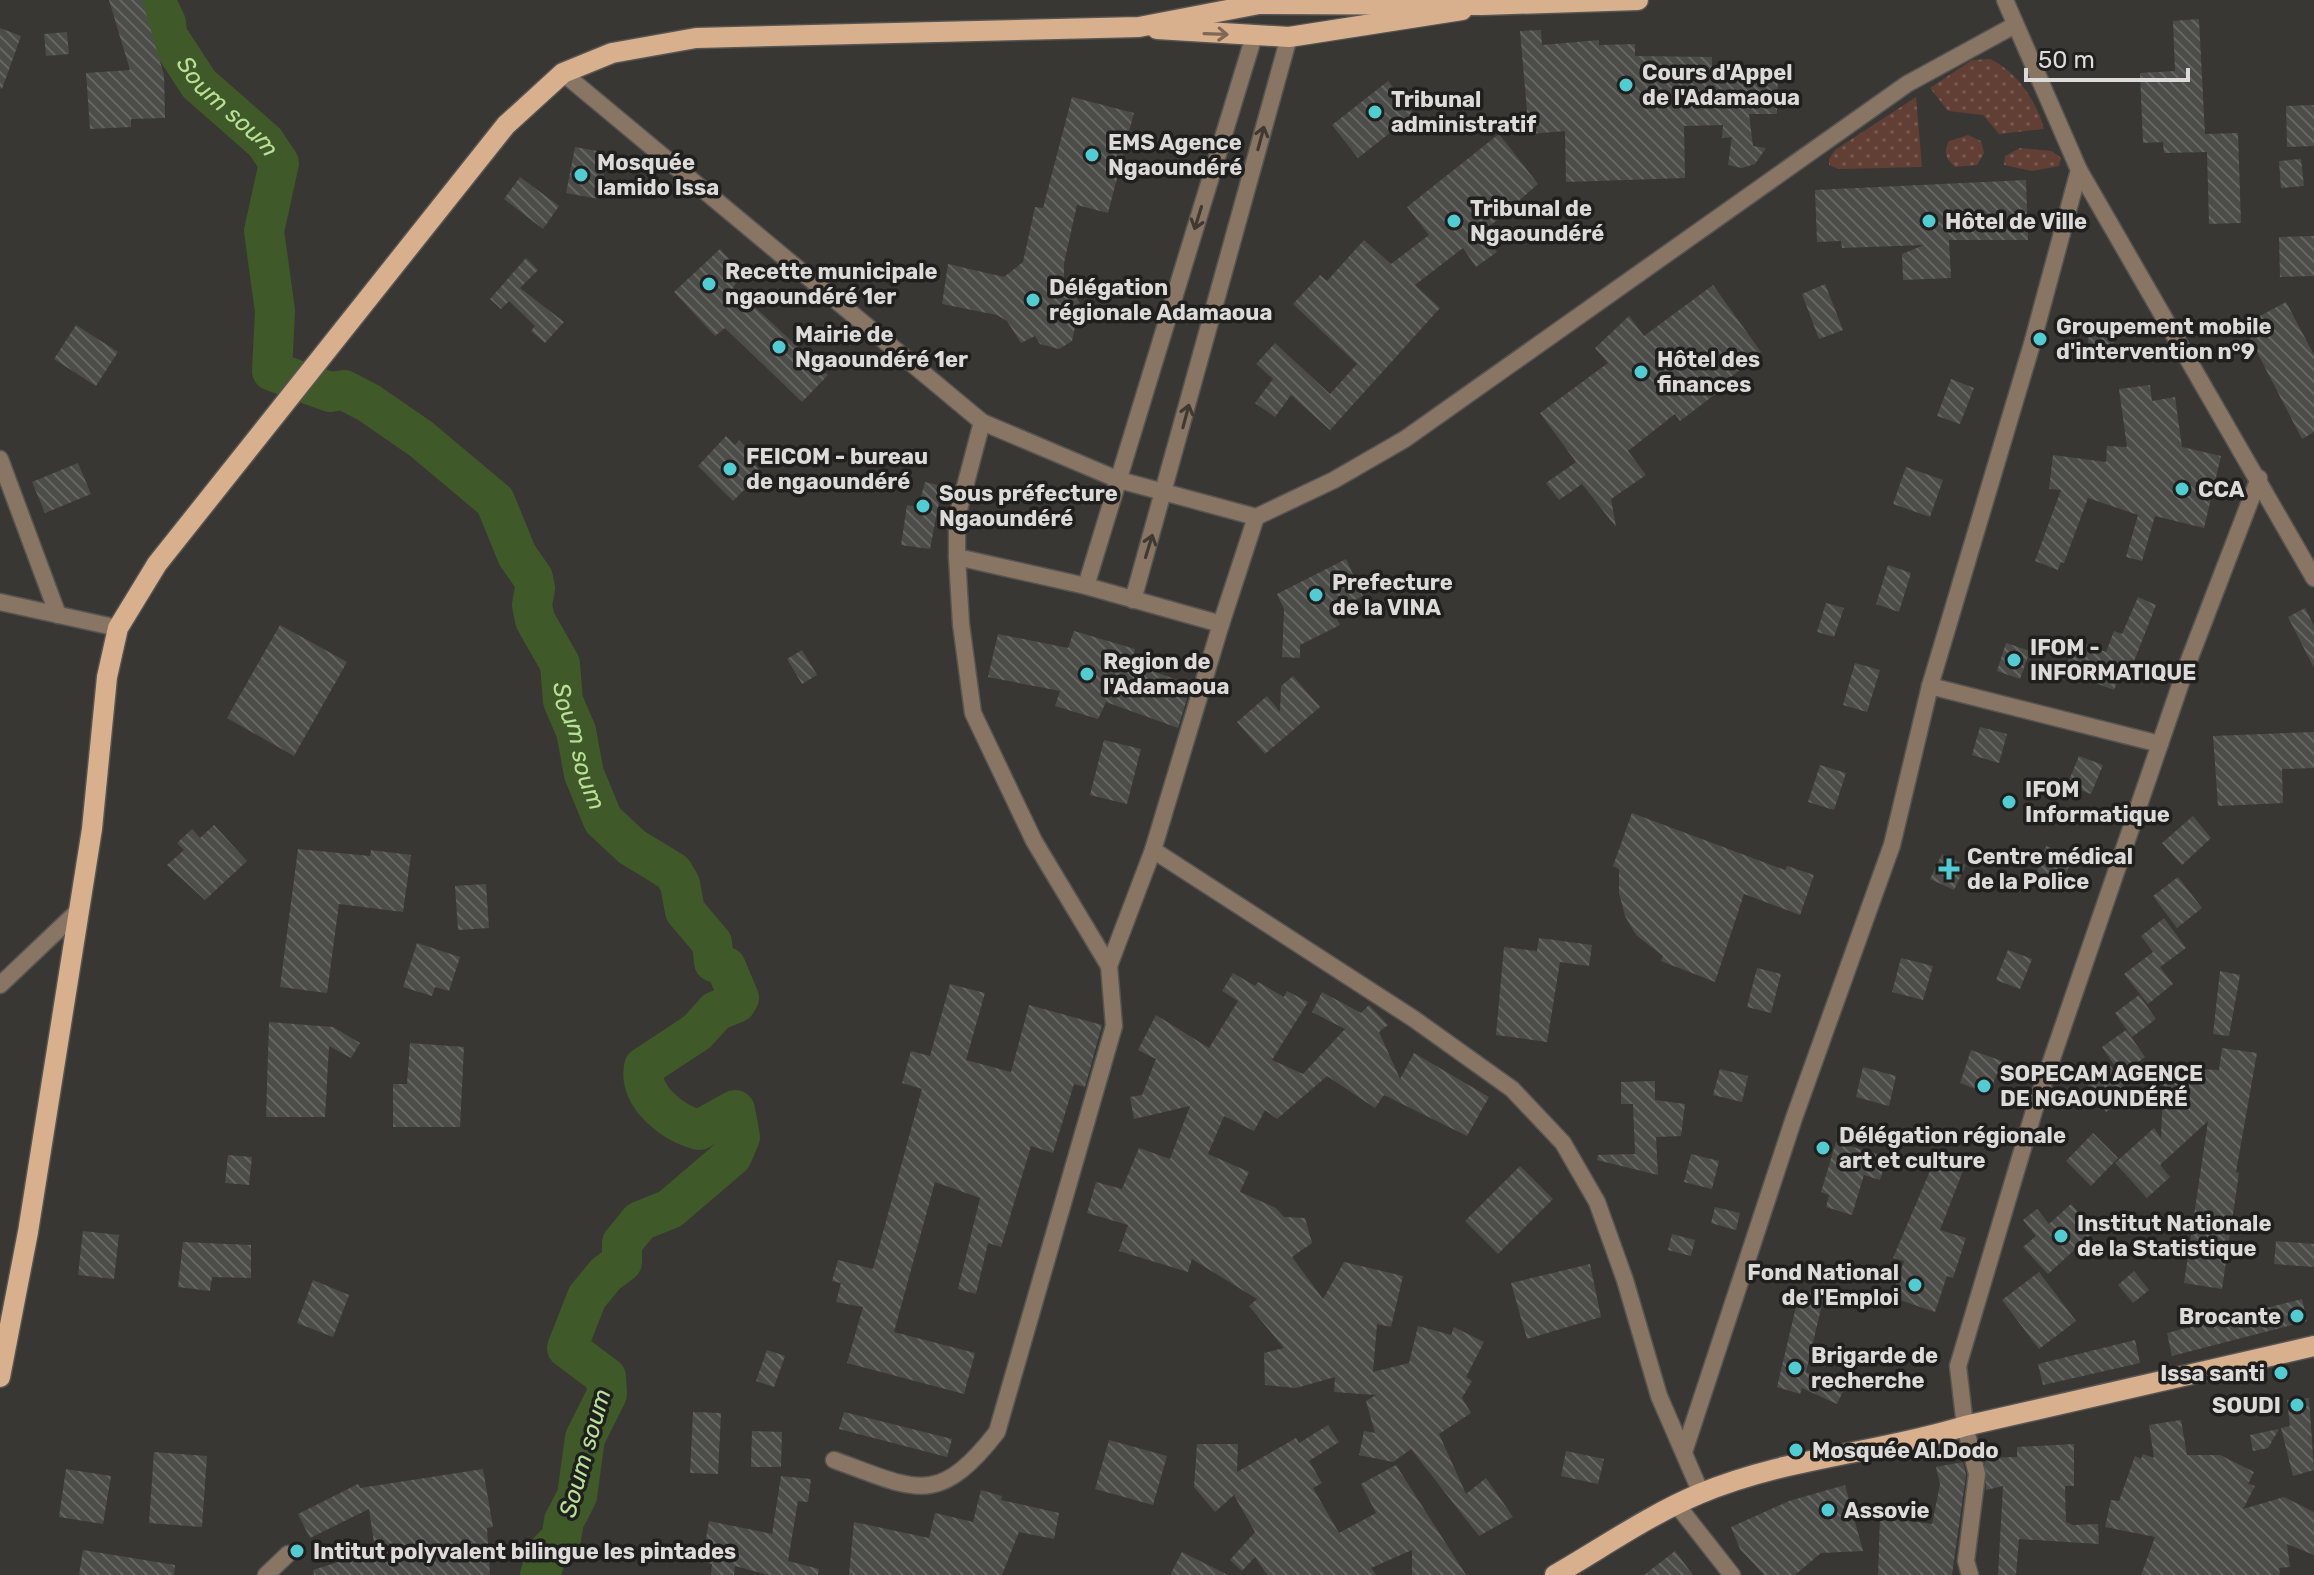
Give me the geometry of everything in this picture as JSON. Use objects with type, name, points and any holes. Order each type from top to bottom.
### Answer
[{"type":"main road","points":[[1139,27],[1260,2],[1482,5],[1638,0]]},
{"type":"main road","points":[[1254,36],[1260,2]]},
{"type":"main road","points":[[1289,37],[1292,2]]},
{"type":"main road","points":[[0,1377],[28,1232],[92,829],[107,677],[118,628],[157,564],[506,125],[563,73],[612,53],[696,38],[1139,27],[1181,33],[1289,37],[1443,16],[1482,5]]},
{"type":"main road","points":[[1555,1575],[1701,1493],[1815,1458],[1919,1440],[1965,1426],[2314,1346]]},
{"type":"street","points":[[2005,0],[2079,170],[2259,478],[2306,551],[2314,578]]},
{"type":"street","points":[[563,73],[982,422],[1119,480],[1256,517],[1334,480],[1405,439],[1907,84],[2015,25]]},
{"type":"street","points":[[1086,586],[1254,36]]},
{"type":"street","points":[[1133,600],[1289,37]]},
{"type":"street","points":[[1684,1452],[1794,1118],[1892,845],[1930,686],[2032,344],[2079,170]]},
{"type":"street","points":[[982,422],[957,517],[961,624],[973,713],[1034,841],[1109,966]]},
{"type":"street","points":[[0,459],[58,615]]},
{"type":"street","points":[[1970,1575],[1966,1561],[1977,1474],[1965,1426],[1958,1366],[2034,1111],[2160,744],[2259,478]]},
{"type":"street","points":[[834,1460],[911,1488],[949,1481],[978,1456],[997,1432],[1114,1026],[1109,966],[1153,850],[1256,517]]},
{"type":"street","points":[[957,557],[1086,586],[1221,624]]},
{"type":"street","points":[[0,602],[118,628]]},
{"type":"street","points":[[1930,686],[2160,744]]},
{"type":"street","points":[[1153,850],[1414,1019],[1512,1089],[1563,1143],[1597,1202],[1659,1396],[1701,1493]]},
{"type":"street","points":[[0,985],[78,911]]},
{"type":"street","points":[[1677,1505],[1732,1575]]},
{"type":"street","points":[[266,1575],[288,1554]]},
{"type":"shaded area","points":[[1990,59],[2008,71],[2024,88],[2044,129],[1999,134],[1983,115],[1948,111],[1930,88],[1972,60]]},
{"type":"shaded area","points":[[1916,97],[1922,167],[1838,169],[1829,165],[1835,150]]},
{"type":"shaded area","points":[[1968,135],[1981,141],[1984,153],[1977,165],[1955,167],[1946,155],[1947,145],[1949,141]]},
{"type":"shaded area","points":[[2020,148],[2052,151],[2061,158],[2059,166],[2032,171],[2004,165],[2005,156]]},
{"type":"building","points":[[109,0],[142,0],[164,75],[165,118],[131,119],[131,127],[90,129],[86,73],[130,70]]},
{"type":"building","points":[[2199,19],[2205,134],[2238,133],[2241,223],[2209,224],[2207,152],[2164,153],[2163,142],[2143,143],[2140,73],[2175,71],[2173,21]]},
{"type":"building","points":[[0,28],[21,36],[2,89],[0,88]]},
{"type":"building","points":[[1541,30],[1542,45],[1599,40],[1599,45],[1635,44],[1635,56],[1712,57],[1712,67],[1778,70],[1777,114],[1749,114],[1753,146],[1766,148],[1755,164],[1742,168],[1728,165],[1732,137],[1722,138],[1723,125],[1684,126],[1685,178],[1566,182],[1565,131],[1529,134],[1520,31]]},
{"type":"building","points":[[67,32],[69,54],[46,56],[44,34]]},
{"type":"building","points":[[1388,81],[1414,114],[1358,158],[1332,125]]},
{"type":"building","points":[[1072,97],[1134,113],[1108,213],[1077,205],[1064,263],[1064,280],[1080,303],[1069,312],[1076,322],[1072,341],[1059,349],[1040,344],[1035,336],[1021,343],[1007,321],[997,315],[942,304],[948,264],[1004,277],[1023,262],[1035,207],[1043,208]]},
{"type":"building","points":[[2314,105],[2314,146],[2287,147],[2286,106]]},
{"type":"building","points":[[1499,134],[1538,184],[1483,232],[1497,252],[1476,267],[1463,248],[1415,285],[1440,308],[1330,430],[1291,395],[1275,417],[1255,403],[1273,379],[1256,364],[1275,343],[1330,394],[1357,364],[1293,304],[1320,275],[1327,281],[1364,240],[1391,264],[1429,235],[1407,207]]},
{"type":"building","points":[[575,147],[608,153],[599,199],[566,193]]},
{"type":"building","points":[[2301,159],[2304,186],[2281,188],[2279,161]]},
{"type":"building","points":[[520,177],[559,206],[543,229],[504,199]]},
{"type":"building","points":[[2026,180],[2028,240],[1949,240],[1951,278],[1903,280],[1902,254],[1924,245],[1842,248],[1841,241],[1817,242],[1815,190]]},
{"type":"building","points":[[2314,236],[2314,276],[2280,277],[2279,237]]},
{"type":"building","points":[[720,249],[744,275],[733,287],[828,375],[802,402],[725,328],[715,336],[674,292]]},
{"type":"building","points":[[526,258],[538,270],[520,288],[564,322],[545,343],[531,331],[535,326],[509,301],[501,309],[490,299]]},
{"type":"building","points":[[1825,284],[1843,330],[1819,339],[1802,294]]},
{"type":"building","points":[[1713,285],[1761,352],[1724,383],[1726,386],[1680,421],[1675,414],[1628,451],[1646,475],[1611,499],[1616,527],[1582,484],[1559,500],[1546,483],[1576,462],[1540,413],[1608,363],[1595,348],[1629,316],[1644,336]]},
{"type":"building","points":[[2286,302],[2314,355],[2314,432],[2302,439],[2243,325]]},
{"type":"building","points":[[76,325],[118,352],[96,386],[54,359]]},
{"type":"building","points":[[2112,330],[2116,357],[2091,360],[2087,333]]},
{"type":"building","points":[[1951,379],[1974,388],[1960,424],[1937,416]]},
{"type":"building","points":[[2150,385],[2152,401],[2175,397],[2182,447],[2221,456],[2204,528],[2155,516],[2142,561],[2126,557],[2138,515],[2088,498],[2064,563],[2061,562],[2058,570],[2035,561],[2061,490],[2049,489],[2053,455],[2106,462],[2107,446],[2127,447],[2119,389]]},
{"type":"building","name":"FEICOM - bureau de ngaoundéré","points":[[726,436],[735,445],[739,440],[756,458],[751,462],[762,472],[733,501],[698,466]]},
{"type":"building","points":[[78,463],[91,494],[45,513],[32,482]]},
{"type":"building","points":[[1906,467],[1943,480],[1930,517],[1893,504]]},
{"type":"building","points":[[925,482],[942,486],[930,549],[901,545],[907,505],[918,507]]},
{"type":"building","points":[[1346,559],[1363,596],[1333,611],[1340,625],[1300,645],[1300,658],[1282,657],[1284,609],[1277,594]]},
{"type":"building","points":[[1888,565],[1911,573],[1899,612],[1876,604]]},
{"type":"building","points":[[2138,597],[2156,605],[2131,669],[2124,666],[2114,690],[2064,671],[2076,640],[2106,652],[2114,631],[2122,634]]},
{"type":"building","points":[[1826,603],[1844,608],[1834,637],[1817,632]]},
{"type":"building","points":[[2305,608],[2314,626],[2314,668],[2288,617]]},
{"type":"building","points":[[280,625],[347,662],[294,756],[227,718]]},
{"type":"building","points":[[1074,631],[1135,649],[1131,663],[1191,685],[1178,728],[1106,702],[1098,719],[1055,706],[1060,691],[988,677],[998,634],[1068,648]]},
{"type":"building","points":[[2006,643],[2030,651],[2020,679],[1997,671]]},
{"type":"building","points":[[802,650],[817,675],[802,684],[787,659]]},
{"type":"building","points":[[1855,663],[1880,670],[1867,712],[1843,705]]},
{"type":"building","points":[[1293,676],[1320,707],[1265,754],[1237,722],[1267,696],[1280,712],[1281,686]]},
{"type":"building","points":[[1980,727],[2007,734],[1999,763],[1972,755]]},
{"type":"building","points":[[2314,732],[2314,768],[2282,769],[2283,803],[2218,806],[2213,736]]},
{"type":"building","points":[[1104,740],[1141,749],[1127,804],[1090,795]]},
{"type":"building","points":[[2079,756],[2103,765],[2091,794],[2067,785]]},
{"type":"building","points":[[1820,765],[1846,773],[1834,810],[1808,802]]},
{"type":"building","points":[[1632,813],[1785,870],[1787,866],[1814,875],[1800,915],[1744,894],[1715,982],[1661,961],[1663,956],[1636,935],[1625,916],[1619,893],[1619,869],[1613,866]]},
{"type":"building","points":[[2193,816],[2211,838],[2182,865],[2162,843]]},
{"type":"building","points":[[214,825],[247,861],[205,900],[167,865],[184,850],[177,843],[192,829],[200,838]]},
{"type":"building","points":[[2046,846],[2073,856],[2061,887],[2035,877]]},
{"type":"building","points":[[298,849],[370,856],[371,850],[411,855],[403,912],[339,904],[327,993],[280,987]]},
{"type":"building","points":[[1942,854],[1966,865],[1954,890],[1930,879]]},
{"type":"building","points":[[2178,877],[2202,908],[2177,928],[2153,896]]},
{"type":"building","points":[[486,884],[489,928],[458,930],[455,886]]},
{"type":"building","points":[[2164,918],[2186,948],[2160,967],[2173,984],[2148,1004],[2124,974],[2153,952],[2141,936]]},
{"type":"building","points":[[1539,938],[1592,945],[1589,966],[1560,962],[1547,1042],[1496,1035],[1504,947],[1537,951]]},
{"type":"building","points":[[417,943],[460,957],[449,991],[435,987],[432,996],[403,987]]},
{"type":"building","points":[[2008,950],[2032,959],[2020,989],[1996,980]]},
{"type":"building","points":[[1901,958],[1933,966],[1923,1000],[1892,992]]},
{"type":"building","points":[[1757,968],[1781,974],[1771,1013],[1747,1007]]},
{"type":"building","points":[[2220,971],[2240,975],[2229,1036],[2213,1034]]},
{"type":"building","points":[[1233,973],[1255,986],[1258,982],[1284,997],[1287,991],[1308,1002],[1272,1060],[1303,1074],[1345,1029],[1312,1012],[1322,992],[1361,1013],[1369,1005],[1388,1025],[1379,1032],[1400,1079],[1414,1053],[1489,1097],[1467,1136],[1384,1095],[1375,1108],[1327,1076],[1277,1119],[1265,1110],[1254,1131],[1224,1116],[1208,1154],[1249,1172],[1240,1192],[1276,1208],[1284,1217],[1305,1218],[1312,1243],[1292,1257],[1323,1299],[1344,1262],[1403,1276],[1391,1327],[1377,1324],[1373,1372],[1409,1363],[1418,1326],[1451,1335],[1454,1327],[1484,1342],[1466,1377],[1472,1381],[1462,1398],[1471,1413],[1439,1434],[1466,1494],[1486,1478],[1513,1517],[1479,1536],[1411,1449],[1393,1462],[1359,1455],[1364,1431],[1375,1433],[1366,1401],[1376,1395],[1334,1392],[1335,1377],[1296,1388],[1265,1385],[1264,1353],[1284,1348],[1249,1306],[1257,1299],[1192,1259],[1188,1272],[1119,1251],[1128,1225],[1087,1213],[1096,1182],[1122,1189],[1139,1148],[1170,1159],[1190,1106],[1134,1119],[1130,1097],[1142,1095],[1156,1059],[1138,1050],[1156,1015],[1209,1048],[1238,1001],[1222,991]]},
{"type":"building","points":[[950,984],[985,993],[966,1060],[1011,1072],[1029,1005],[1102,1025],[1085,1087],[1074,1084],[1053,1153],[1031,1146],[1001,1247],[988,1243],[976,1294],[958,1289],[980,1198],[935,1182],[894,1332],[975,1353],[964,1394],[847,1363],[863,1307],[836,1302],[841,1283],[832,1281],[838,1260],[873,1269],[922,1089],[902,1083],[911,1051],[930,1056]]},
{"type":"building","points":[[2139,995],[2156,1019],[2132,1037],[2115,1013]]},
{"type":"building","points":[[269,1022],[333,1027],[360,1043],[351,1058],[329,1046],[325,1117],[266,1117]]},
{"type":"building","points":[[2126,1030],[2145,1057],[2121,1075],[2102,1047]]},
{"type":"building","points":[[410,1043],[464,1047],[460,1127],[393,1127],[393,1084],[407,1084]]},
{"type":"building","points":[[2222,1048],[2257,1053],[2236,1172],[2239,1173],[2222,1289],[2184,1283],[2208,1121],[2160,1165],[2170,1177],[2147,1198],[2115,1163],[2154,1128],[2161,1138],[2164,1068],[2219,1070]]},
{"type":"building","points":[[1971,1050],[2002,1061],[1989,1094],[1960,1083]]},
{"type":"building","points":[[2110,1065],[2129,1093],[2106,1112],[2087,1084]]},
{"type":"building","points":[[1863,1067],[1896,1076],[1889,1106],[1856,1097]]},
{"type":"building","points":[[1720,1069],[1748,1076],[1742,1102],[1713,1095]]},
{"type":"building","points":[[1655,1081],[1655,1100],[1685,1104],[1681,1136],[1656,1137],[1658,1175],[1597,1160],[1598,1155],[1635,1154],[1633,1104],[1621,1104],[1621,1082]]},
{"type":"building","points":[[2093,1133],[2118,1158],[2091,1186],[2066,1161]]},
{"type":"building","points":[[1836,1142],[1887,1157],[1880,1180],[1864,1175],[1852,1215],[1826,1207],[1829,1195],[1821,1192]]},
{"type":"building","points":[[1938,1152],[1966,1163],[1940,1230],[1966,1238],[1953,1278],[1947,1276],[1935,1312],[1891,1297],[1904,1261],[1893,1258]]},
{"type":"building","points":[[1691,1154],[1719,1161],[1712,1189],[1684,1182]]},
{"type":"building","points":[[228,1155],[252,1157],[249,1185],[225,1183]]},
{"type":"building","points":[[1520,1166],[1553,1199],[1498,1254],[1465,1221]]},
{"type":"building","points":[[2071,1204],[2095,1231],[2048,1274],[2023,1247],[2036,1236],[2023,1220],[2037,1209],[2049,1224]]},
{"type":"building","points":[[1715,1207],[1740,1213],[1736,1230],[1711,1223]]},
{"type":"building","points":[[83,1231],[119,1235],[114,1279],[78,1275]]},
{"type":"building","points":[[1672,1234],[1695,1240],[1691,1256],[1668,1250]]},
{"type":"building","points":[[2276,1241],[2314,1244],[2314,1267],[2274,1264]]},
{"type":"building","points":[[183,1242],[251,1245],[251,1278],[212,1277],[210,1291],[178,1287]]},
{"type":"building","points":[[1590,1264],[1601,1317],[1527,1339],[1511,1283]]},
{"type":"building","points":[[2134,1271],[2149,1290],[2133,1303],[2118,1285]]},
{"type":"building","points":[[2039,1272],[2076,1321],[2039,1349],[2002,1300]]},
{"type":"building","points":[[313,1280],[349,1295],[333,1337],[297,1323]]},
{"type":"building","points":[[1800,1290],[1824,1296],[1806,1372],[1844,1389],[1837,1404],[1802,1388],[1800,1394],[1777,1387]]},
{"type":"building","points":[[2302,1299],[2307,1321],[2172,1356],[2167,1333]]},
{"type":"building","points":[[2135,1340],[2140,1363],[2043,1385],[2038,1364]]},
{"type":"building","points":[[767,1350],[785,1356],[774,1387],[756,1381]]},
{"type":"building","points":[[2309,1398],[2314,1470],[2293,1476],[2281,1428],[2290,1426],[2287,1400]]},
{"type":"building","points":[[693,1412],[721,1413],[718,1474],[690,1473]]},
{"type":"building","points":[[844,1412],[952,1439],[947,1457],[839,1429]]},
{"type":"building","points":[[2181,1420],[2187,1455],[2220,1455],[2254,1472],[2248,1484],[2255,1486],[2243,1509],[2284,1497],[2314,1512],[2314,1555],[2287,1544],[2290,1567],[2279,1568],[2280,1575],[2141,1575],[2155,1537],[2105,1527],[2111,1500],[2119,1501],[2135,1456],[2141,1459],[2143,1454],[2154,1458],[2149,1425]]},
{"type":"building","points":[[1328,1425],[1339,1442],[1309,1461],[1322,1483],[1313,1488],[1339,1533],[1376,1513],[1361,1484],[1396,1465],[1466,1575],[1412,1575],[1412,1550],[1371,1568],[1376,1575],[1267,1575],[1255,1557],[1242,1571],[1230,1560],[1255,1532],[1234,1495],[1215,1512],[1194,1487],[1197,1444],[1238,1444],[1237,1472],[1296,1438],[1299,1443]]},
{"type":"building","points":[[2279,1429],[2268,1448],[2253,1451],[2250,1435]]},
{"type":"building","points":[[752,1431],[782,1432],[781,1467],[751,1467]]},
{"type":"building","points":[[1109,1440],[1167,1456],[1153,1505],[1095,1489]]},
{"type":"building","points":[[2074,1444],[2074,1486],[2065,1486],[2066,1522],[2073,1525],[2098,1524],[2099,1544],[2019,1539],[2016,1575],[1998,1575],[2003,1486],[1986,1490],[1984,1458],[2017,1457],[2017,1447]]},
{"type":"building","points":[[1566,1451],[1604,1459],[1598,1484],[1561,1476]]},
{"type":"building","points":[[154,1452],[207,1456],[202,1527],[149,1523]]},
{"type":"building","points":[[1963,1462],[1966,1475],[1952,1575],[1878,1575],[1880,1517],[1932,1524],[1940,1484],[1936,1467]]},
{"type":"building","points":[[66,1469],[111,1476],[103,1524],[59,1517]]},
{"type":"building","points":[[483,1469],[493,1527],[487,1528],[490,1575],[314,1575],[313,1570],[375,1550],[369,1509],[310,1538],[298,1514],[358,1484],[360,1488]]},
{"type":"building","points":[[781,1476],[811,1479],[808,1502],[798,1501],[788,1561],[819,1569],[818,1575],[769,1575],[735,1566],[734,1575],[711,1575],[712,1564],[702,1562],[709,1521],[772,1534]]},
{"type":"building","points":[[1845,1485],[1863,1551],[1821,1553],[1795,1575],[1764,1575],[1740,1549],[1731,1527],[1789,1501]]},
{"type":"building","points":[[981,1490],[1002,1496],[1001,1500],[1059,1513],[1054,1539],[1019,1532],[1002,1575],[849,1575],[854,1522],[929,1538],[935,1513],[973,1522]]},
{"type":"building","points":[[83,1550],[175,1565],[174,1575],[79,1575]]},
{"type":"building","points":[[1675,1551],[1693,1575],[1644,1575]]},
{"type":"building","points":[[1182,1552],[1228,1575],[1170,1575]]},
{"type":"waterway","name":"Soum soum","points":[[155,0],[166,23],[167,35],[199,84],[265,142],[279,163],[264,231],[275,311],[272,371],[330,392],[344,390],[369,403],[421,439],[495,501],[517,555],[533,578],[535,620],[560,664],[563,701],[576,731],[584,774],[603,820],[632,847],[673,872],[680,884],[685,911],[712,943],[714,962],[726,967],[739,998],[736,1003],[716,1011],[697,1032],[644,1067],[646,1089],[669,1115],[699,1130],[735,1110],[740,1137],[732,1156],[670,1209],[640,1221],[622,1243],[622,1262],[606,1274],[587,1297],[567,1348],[606,1377],[607,1394],[585,1438],[577,1496],[564,1521],[561,1539],[548,1552],[540,1575]]},
{"type":"place","name":"Cours d'Appel de l'Adamaoua","points":[[1626,85]]},
{"type":"place","name":"Tribunal administratif","points":[[1375,112]]},
{"type":"place","name":"EMS Agence Ngaoundéré","points":[[1092,155]]},
{"type":"place","name":"Mosquée lamido Issa","points":[[581,175]]},
{"type":"place","name":"Tribunal de Ngaoundéré","points":[[1454,221]]},
{"type":"place","name":"Hôtel de Ville","points":[[1929,221]]},
{"type":"place","name":"Recette municipale ngaoundéré 1er","points":[[709,284]]},
{"type":"place","name":"Délégation régionale Adamaoua","points":[[1033,300]]},
{"type":"place","name":"Groupement mobile d'intervention n°9","points":[[2040,339]]},
{"type":"place","name":"Mairie de Ngaoundéré 1er","points":[[779,347]]},
{"type":"place","name":"Hôtel des finances","points":[[1641,372]]},
{"type":"place","name":"FEICOM - bureau de ngaoundéré","points":[[730,469]]},
{"type":"place","name":"CCA","points":[[2182,489]]},
{"type":"place","name":"Sous préfecture Ngaoundéré","points":[[923,506]]},
{"type":"place","name":"Prefecture de la VINA","points":[[1316,595]]},
{"type":"place","name":"IFOM - INFORMATIQUE","points":[[2014,660]]},
{"type":"place","name":"Region de l'Adamaoua","points":[[1087,674]]},
{"type":"place","name":"IFOM Informatique","points":[[2009,802]]},
{"type":"place","name":"Centre médical de la Police","points":[[1949,869]]},
{"type":"place","name":"SOPECAM AGENCE DE NGAOUNDÉRÉ","points":[[1984,1086]]},
{"type":"place","name":"Délégation régionale art et culture","points":[[1823,1148]]},
{"type":"place","name":"Institut Nationale de la Statistique","points":[[2061,1236]]},
{"type":"place","name":"Fond National de l'Emploi","points":[[1915,1285]]},
{"type":"place","name":"Brocante","points":[[2297,1316]]},
{"type":"place","name":"Brigarde de recherche","points":[[1795,1368]]},
{"type":"place","name":"Issa santi","points":[[2281,1373]]},
{"type":"place","name":"SOUDI","points":[[2297,1405]]},
{"type":"place","name":"Mosquée Al.Dodo","points":[[1796,1450]]},
{"type":"place","name":"Assovie","points":[[1828,1510]]},
{"type":"place","name":"Intitut polyvalent bilingue les pintades","points":[[297,1551]]}]
